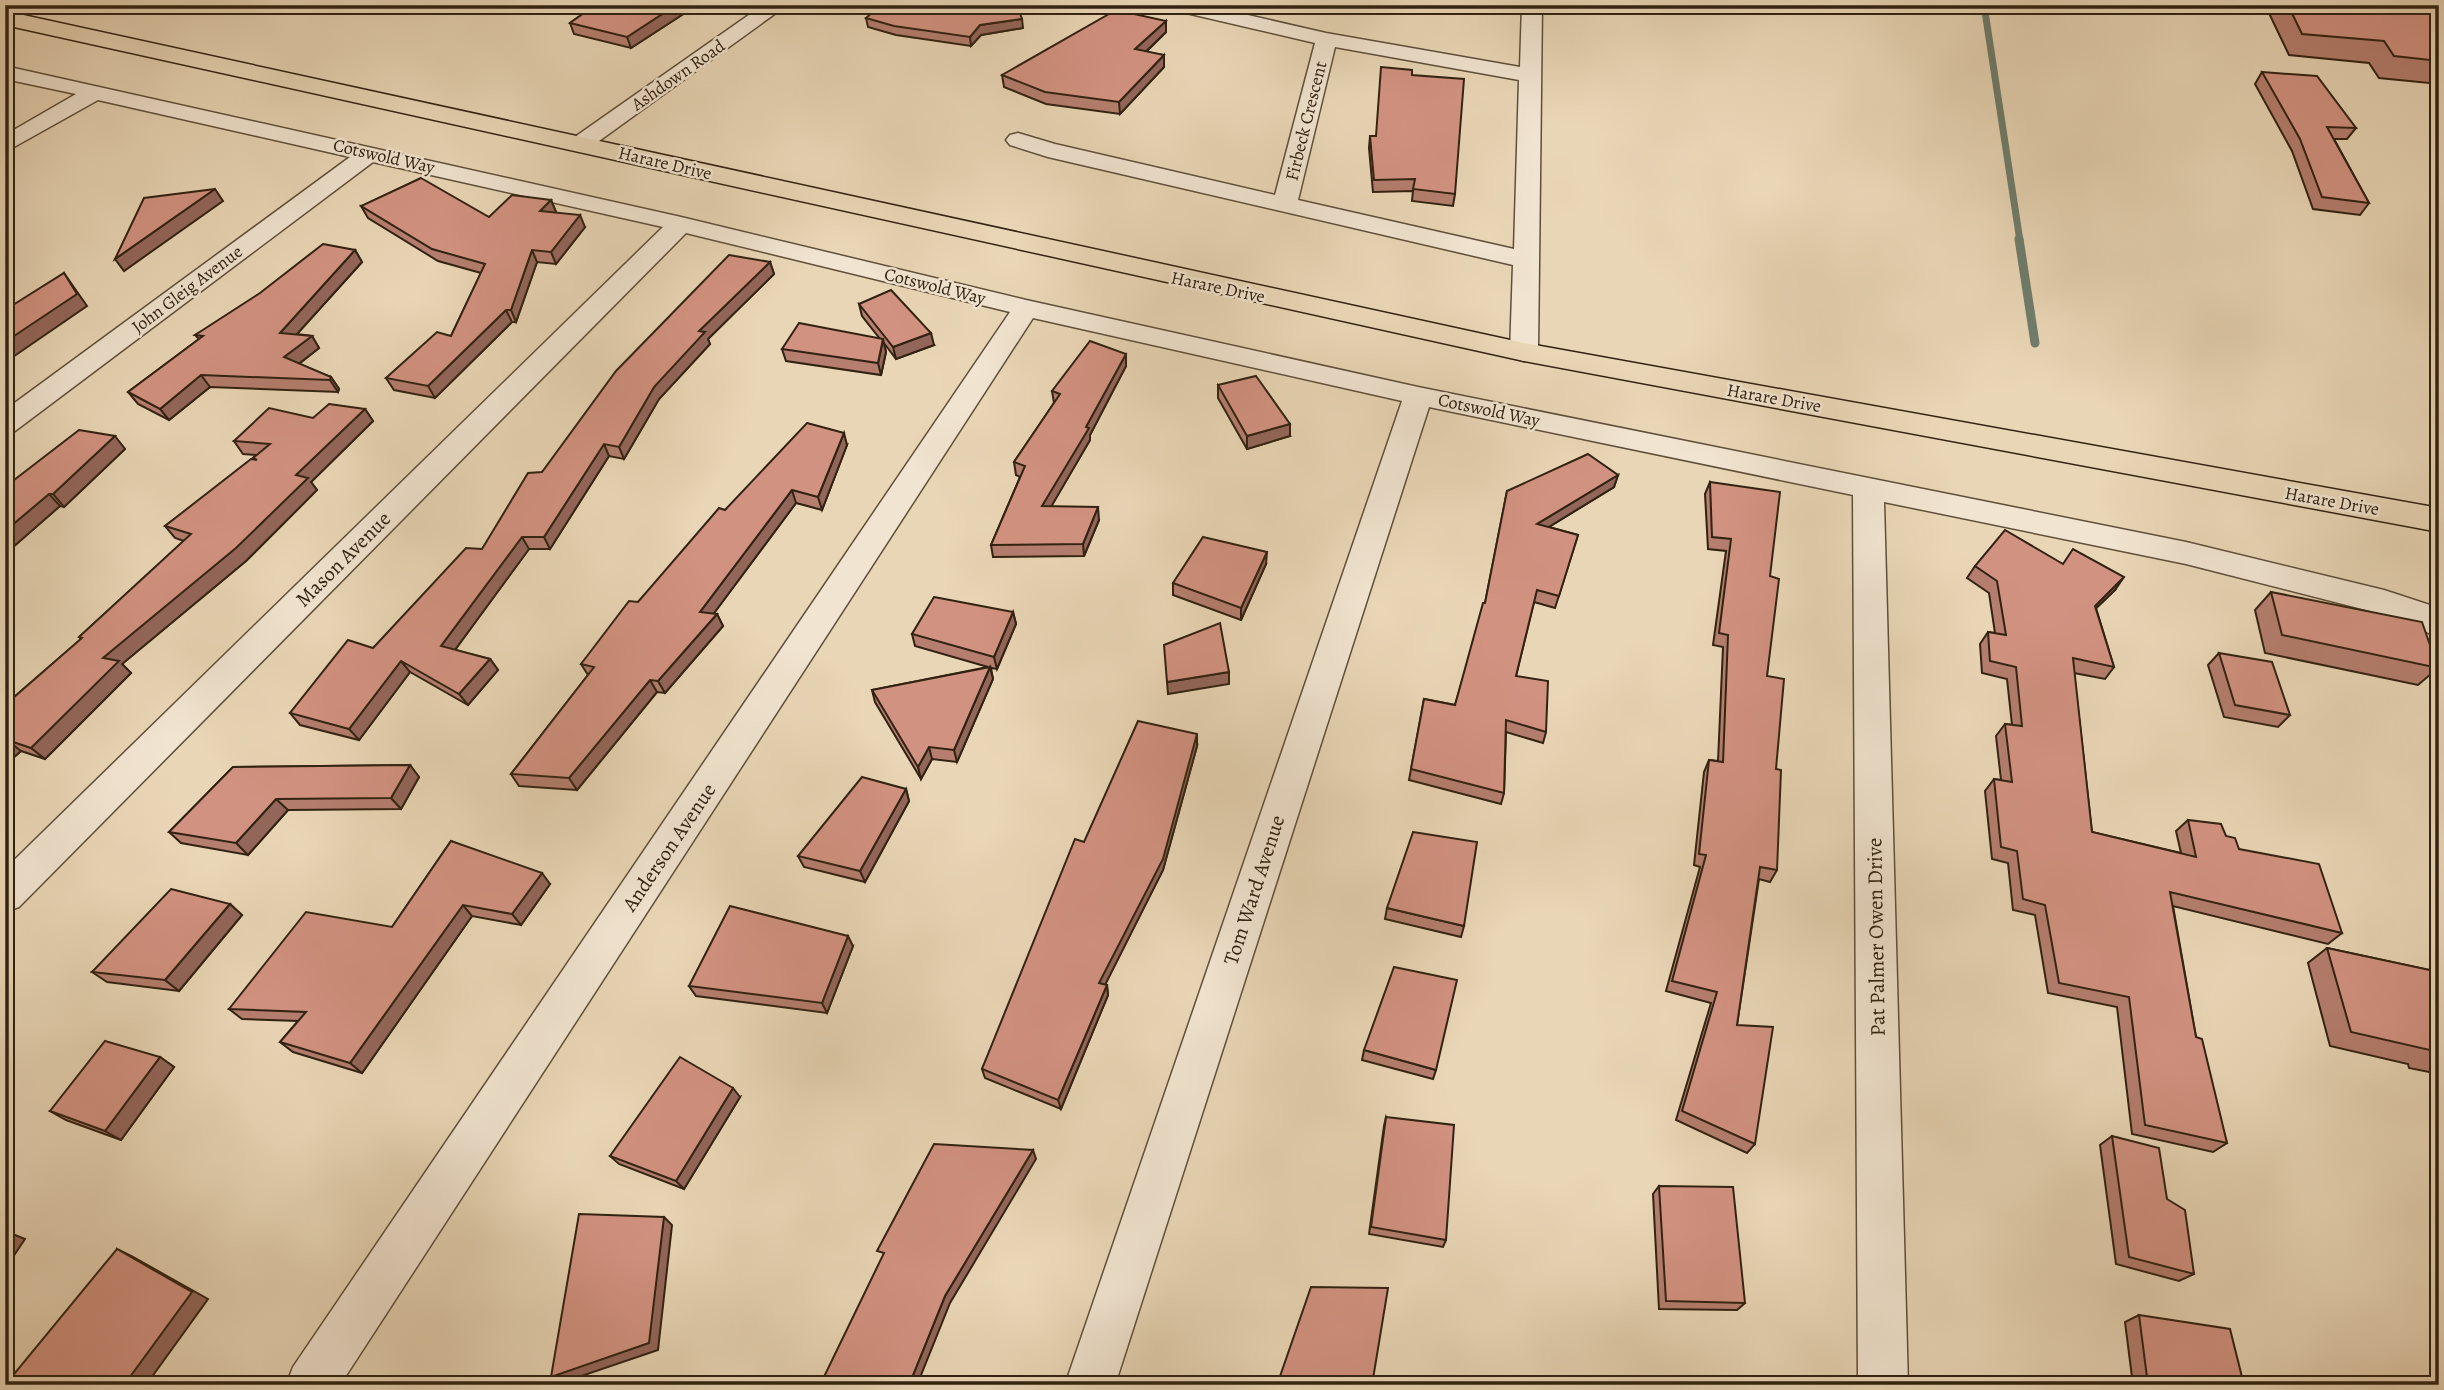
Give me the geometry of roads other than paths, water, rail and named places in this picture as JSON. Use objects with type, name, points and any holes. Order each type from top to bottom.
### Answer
[{"type":"main road","name":"Harare Drive","points":[[6,18],[1524,352],[2439,520]]},
{"type":"street","name":"Ashdown Road","points":[[580,144],[777,5]]},
{"type":"street","points":[[1176,5],[1326,39],[1528,75]]},
{"type":"street","points":[[1524,352],[1528,75],[1532,5]]},
{"type":"street","name":"Firbeck Crescent","points":[[1285,204],[1326,39]]},
{"type":"street","name":"Cotswold Way","points":[[5,72],[681,224],[1026,308],[1418,396],[2186,552],[2384,602],[2427,617],[2439,625]]},
{"type":"street","points":[[5,145],[94,93]]},
{"type":"street","points":[[1018,140],[1048,150],[1527,260]]},
{"type":"street","name":"John Gleig Avenue","points":[[5,424],[370,153]]},
{"type":"street","name":"Mason Avenue","points":[[5,895],[681,224]]},
{"type":"street","name":"Anderson Avenue","points":[[311,1385],[1026,308]]},
{"type":"street","name":"Tom Ward Avenue","points":[[1090,1385],[1418,396]]},
{"type":"street","name":"Pat Palmer Owen Drive","points":[[1868,489],[1883,1385]]},
{"type":"waterway","points":[[1984,5],[2020,241]]},
{"type":"waterway","points":[[2019,239],[2035,343]]}]
